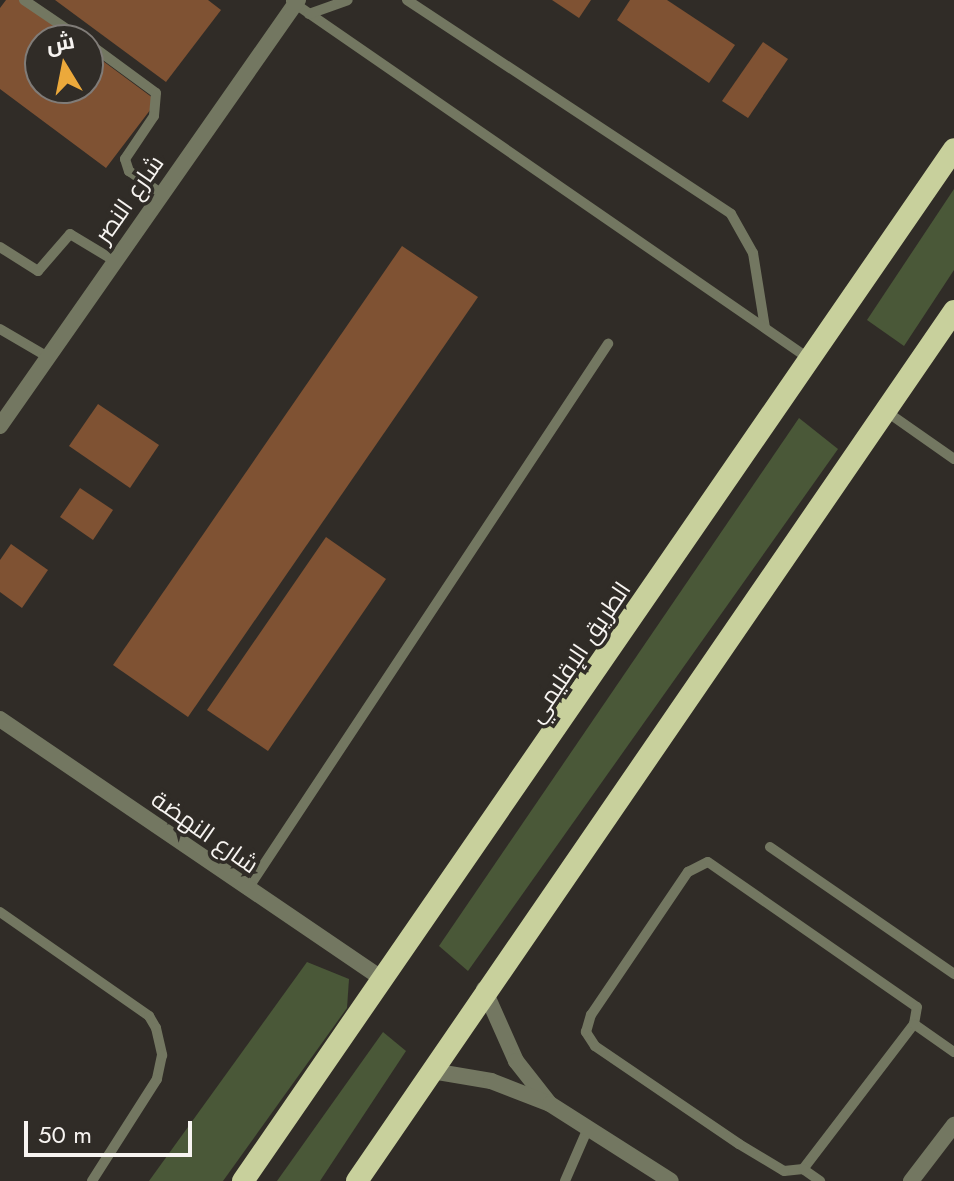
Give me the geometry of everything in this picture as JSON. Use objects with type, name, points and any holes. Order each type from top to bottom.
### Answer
[{"type":"highway","name":"الطريق الإقليمي","points":[[243,1181],[954,149]]},
{"type":"highway","points":[[357,1181],[484,989],[887,412],[954,311]]},
{"type":"street","name":"شارع النصر","points":[[0,426],[298,4]]},
{"type":"street","name":"شارع النهضة","points":[[0,719],[247,890],[384,980]]},
{"type":"street","points":[[484,989],[511,1052],[550,1104]]},
{"type":"street","points":[[432,1071],[491,1081],[550,1104],[671,1181]]},
{"type":"street","points":[[911,1181],[954,1125]]},
{"type":"lane","points":[[24,0],[59,24]]},
{"type":"lane","points":[[298,4],[348,0]]},
{"type":"lane","points":[[407,0],[731,214],[753,253],[765,328]]},
{"type":"lane","points":[[298,4],[811,360]]},
{"type":"lane","points":[[104,55],[156,93],[154,116],[125,159],[129,171],[162,194]]},
{"type":"lane","points":[[0,247],[38,271],[70,234],[115,261]]},
{"type":"lane","points":[[0,329],[48,357]]},
{"type":"lane","points":[[247,890],[608,344]]},
{"type":"lane","points":[[887,412],[954,459]]},
{"type":"lane","points":[[770,847],[954,974]]},
{"type":"lane","points":[[803,1169],[914,1024],[914,1002],[716,862],[701,863],[688,872],[591,1015],[588,1037],[739,1144],[784,1171],[803,1169],[820,1181]]},
{"type":"lane","points":[[0,912],[149,1016],[156,1028],[162,1055],[157,1079],[92,1181]]},
{"type":"lane","points":[[914,1024],[954,1052]]},
{"type":"lane","points":[[565,1181],[588,1128]]},
{"type":"green space","points":[[954,189],[954,270],[904,346],[867,320]]},
{"type":"green space","points":[[799,418],[838,449],[468,971],[439,946]]},
{"type":"green space","points":[[307,962],[349,979],[347,1008],[223,1181],[149,1181]]},
{"type":"green space","points":[[383,1032],[406,1051],[320,1181],[277,1181]]},
{"type":"building","points":[[6,0],[21,0],[53,24],[24,24],[24,104],[104,104],[104,62],[157,101],[106,168],[0,89],[0,8]]},
{"type":"building","points":[[55,0],[208,0],[221,10],[166,82],[104,36],[104,24],[87,24]]},
{"type":"building","points":[[552,0],[591,0],[579,18]]},
{"type":"building","points":[[630,0],[667,0],[735,45],[709,83],[617,20]]},
{"type":"building","points":[[763,42],[788,59],[748,118],[722,101]]},
{"type":"building","points":[[402,246],[478,297],[188,717],[113,665]]},
{"type":"building","points":[[98,404],[159,445],[130,488],[69,446]]},
{"type":"building","points":[[80,488],[113,510],[93,540],[60,517]]},
{"type":"building","points":[[326,537],[386,579],[268,751],[207,710]]},
{"type":"building","points":[[11,544],[48,570],[22,608],[0,592],[0,560]]}]
